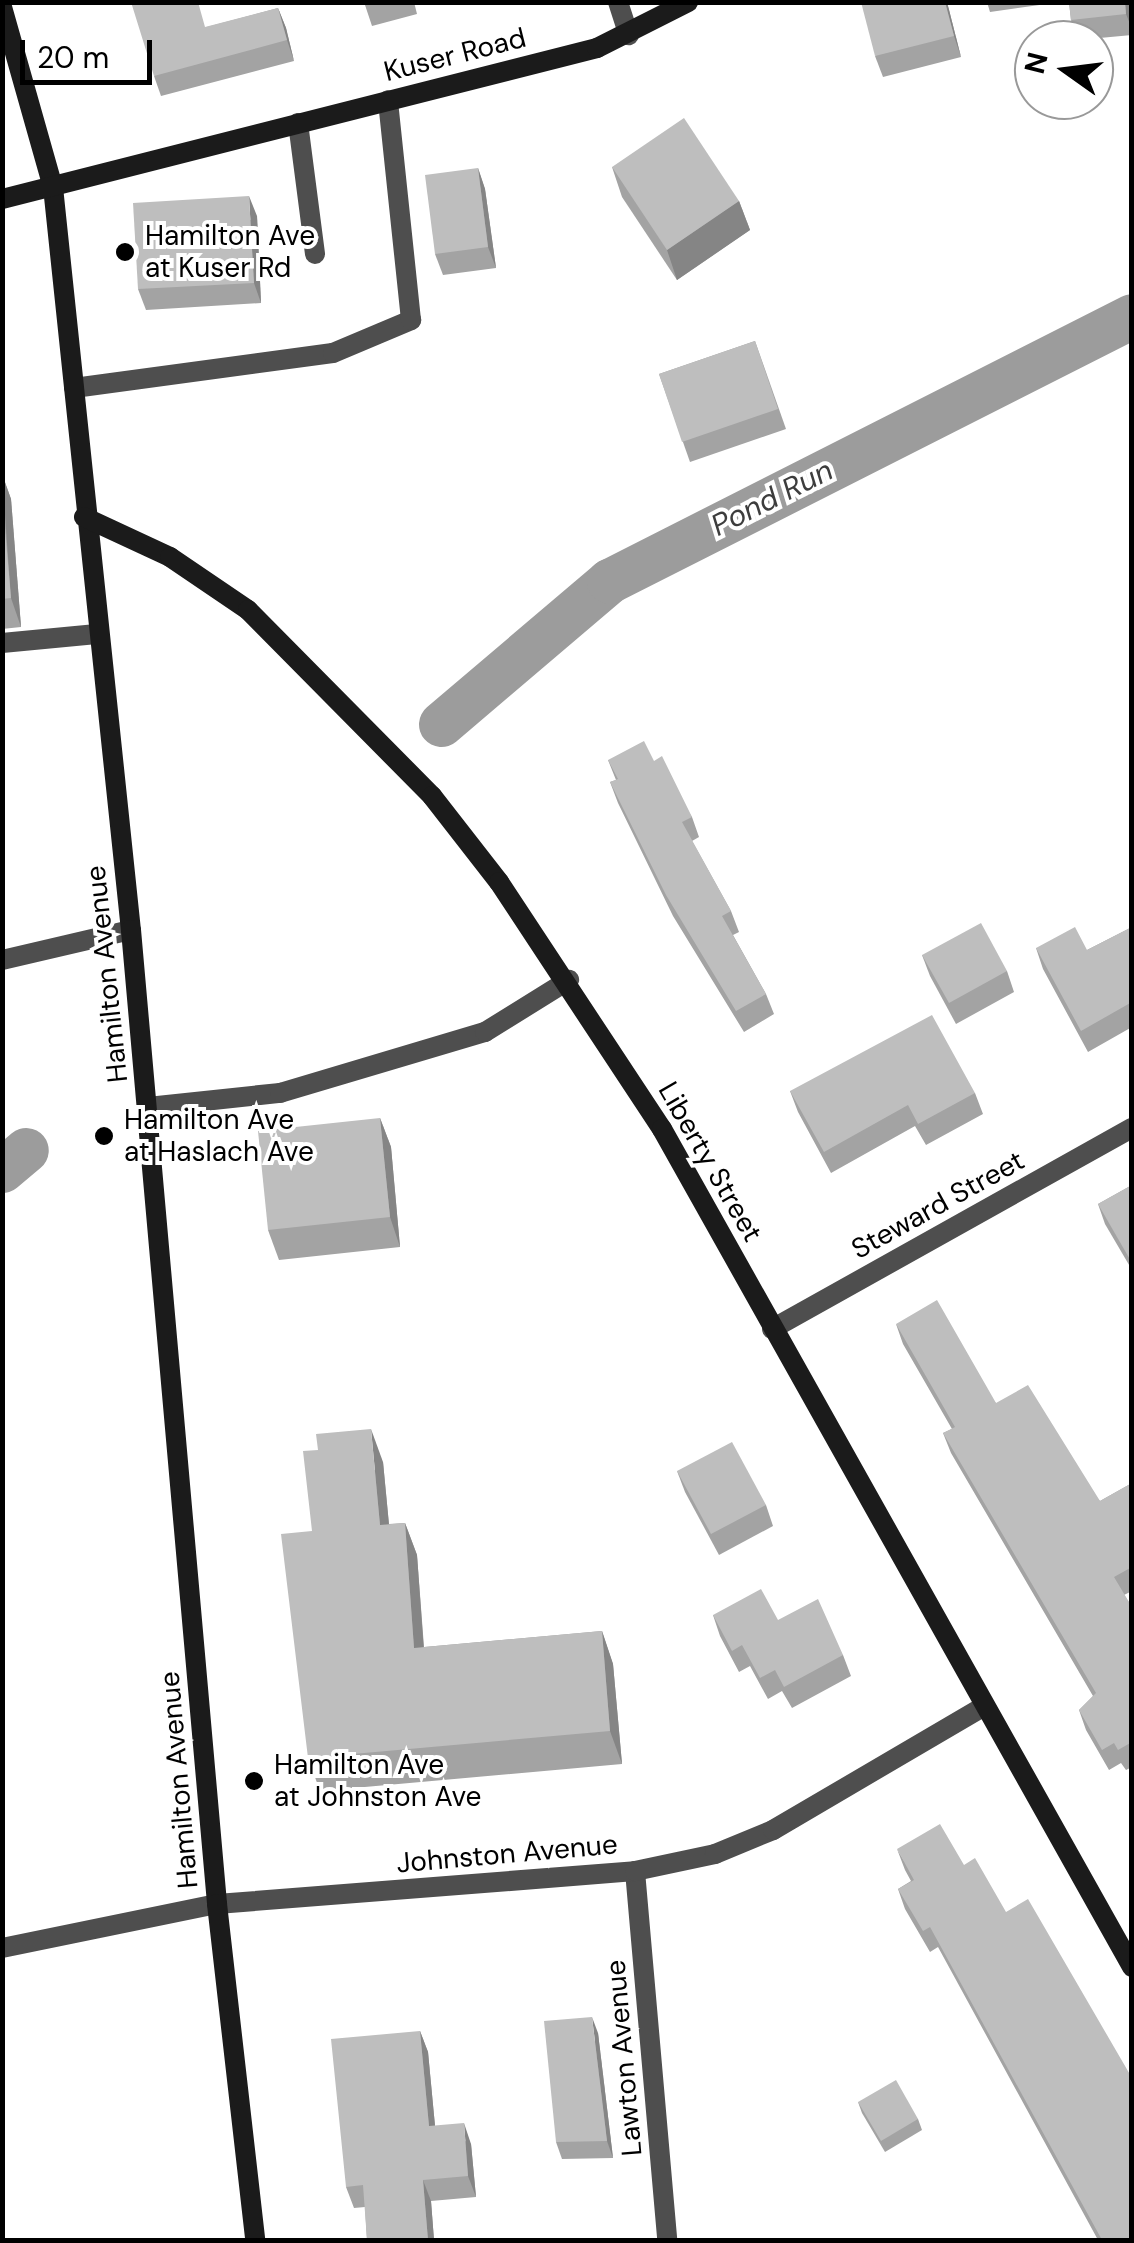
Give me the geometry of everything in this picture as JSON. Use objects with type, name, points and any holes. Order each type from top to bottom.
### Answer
[{"type":"street","points":[[618,2],[629,36]]},
{"type":"street","name":"Kuser Road","points":[[2,199],[629,36],[688,2]]},
{"type":"street","name":"Hamilton Avenue","points":[[2,7],[53,187],[84,517],[132,930],[217,1904],[256,2240]]},
{"type":"street","points":[[74,388],[333,353],[410,320],[388,100]]},
{"type":"street","points":[[298,123],[315,254]]},
{"type":"street","name":"Liberty Street","points":[[84,517],[170,557],[248,610],[432,796],[569,980],[662,1129],[981,1708],[1132,1967]]},
{"type":"street","points":[[2,643],[97,634]]},
{"type":"street","points":[[2,960],[132,930]]},
{"type":"street","points":[[148,1107],[280,1093],[485,1032],[569,980]]},
{"type":"street","name":"Steward Street","points":[[772,1329],[1132,1128]]},
{"type":"street","name":"Johnston Avenue","points":[[2,1948],[217,1904],[635,1871],[715,1854],[773,1830],[981,1708]]},
{"type":"street","name":"Lawton Avenue","points":[[635,1871],[668,2240]]},
{"type":"building","points":[[131,2],[198,2],[205,27],[278,8],[287,40],[154,76]]},
{"type":"building","points":[[861,2],[945,2],[954,36],[875,56]]},
{"type":"building","points":[[1069,2],[1125,2],[1126,14],[1071,20]]},
{"type":"building","points":[[684,118],[739,201],[667,250],[612,167]]},
{"type":"building","points":[[478,168],[488,247],[435,254],[425,175]]},
{"type":"building","points":[[249,196],[254,283],[138,289],[133,203]]},
{"type":"building","points":[[755,341],[778,409],[682,442],[659,374]]},
{"type":"building","points":[[2,493],[11,598],[2,599]]},
{"type":"building","points":[[644,741],[654,761],[662,756],[692,817],[682,822],[731,911],[722,916],[766,994],[736,1011],[666,895],[610,782],[618,779],[608,760]]},
{"type":"building","points":[[981,923],[1007,971],[949,1003],[922,955]]},
{"type":"building","points":[[1075,927],[1087,950],[1132,927],[1132,1002],[1081,1031],[1036,948]]},
{"type":"building","points":[[932,1015],[975,1093],[918,1124],[908,1105],[824,1152],[790,1091]]},
{"type":"building","points":[[380,1118],[390,1217],[268,1230],[258,1131]]},
{"type":"building","points":[[1132,1185],[1132,1263],[1098,1204]]},
{"type":"building","points":[[937,1300],[996,1403],[1028,1385],[1100,1501],[1132,1483],[1132,1567],[1114,1577],[1132,1607],[1132,1742],[1118,1750],[1114,1743],[1102,1750],[1079,1710],[1096,1693],[943,1433],[955,1427],[896,1324]]},
{"type":"building","points":[[371,1429],[380,1525],[405,1523],[414,1648],[602,1631],[610,1731],[308,1758],[281,1534],[312,1531],[303,1451],[318,1450],[316,1434]]},
{"type":"building","points":[[732,1442],[766,1505],[711,1534],[677,1471]]},
{"type":"building","points":[[761,1589],[778,1620],[818,1599],[843,1655],[784,1687],[775,1670],[760,1678],[742,1645],[732,1651],[713,1615]]},
{"type":"building","points":[[940,1824],[964,1865],[975,1858],[1006,1912],[1028,1899],[1132,2078],[1132,2240],[1102,2240],[930,1927],[923,1931],[898,1889],[914,1880],[897,1849]]},
{"type":"building","points":[[592,2017],[607,2141],[556,2142],[544,2021]]},
{"type":"building","points":[[420,2031],[429,2126],[464,2123],[468,2176],[423,2180],[428,2240],[367,2240],[363,2185],[346,2187],[331,2039]]},
{"type":"building","points":[[896,2080],[918,2119],[881,2141],[858,2102]]},
{"type":"waterway","name":"Pond Run","points":[[441,724],[609,581],[1132,316]]},
{"type":"waterway","name":"Pond Run","points":[[2,1170],[26,1150]]},
{"type":"place","name":"Hamilton Ave at Kuser Rd","points":[[125,252]]},
{"type":"place","name":"Hamilton Ave at Haslach Ave","points":[[104,1136]]},
{"type":"place","name":"Hamilton Ave at Johnston Ave","points":[[254,1781]]}]
